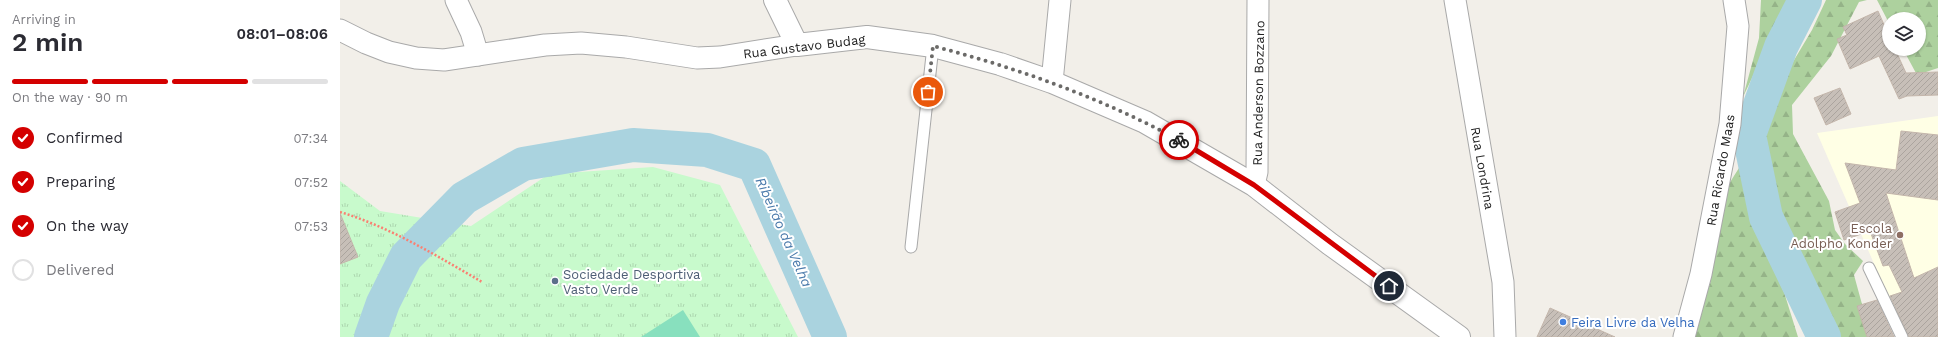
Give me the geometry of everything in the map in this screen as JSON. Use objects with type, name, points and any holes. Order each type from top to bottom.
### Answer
[{"type":"street","points":[[456,0],[471,32],[478,55]]},
{"type":"street","points":[[775,0],[797,45]]},
{"type":"street","points":[[1052,82],[1060,0]]},
{"type":"street","name":"Rua Anderson Bozzano","points":[[1254,185],[1257,172],[1258,0]]},
{"type":"street","name":"Rua Londrina","points":[[1455,0],[1503,282],[1505,337]]},
{"type":"street","name":"Rua Ricardo Maas","points":[[1684,337],[1701,274],[1730,124],[1738,26],[1734,0]]},
{"type":"street","name":"Rua Gustavo Budag","points":[[340,30],[366,43],[389,52],[416,58],[444,60],[545,45],[581,43],[626,47],[696,58],[720,58],[797,45],[867,37],[933,46],[1000,64],[1052,82],[1145,122],[1254,185],[1330,244],[1459,337]]},
{"type":"lane","points":[[911,248],[933,46]]},
{"type":"lane","points":[[1869,268],[1902,337]]},
{"type":"path","points":[[340,212],[361,218],[390,232],[482,282]]},
{"type":"shaded area","name":"Escola Adolpho Konder","points":[[1938,116],[1938,337],[1906,337],[1817,133]]},
{"type":"green space","points":[[1761,0],[1789,0],[1743,97],[1759,38]]},
{"type":"green space","points":[[1826,0],[1867,0],[1859,2],[1831,56],[1792,105],[1793,134],[1829,201],[1835,230],[1845,244],[1863,261],[1854,275],[1871,337],[1831,337],[1818,303],[1784,228],[1756,140],[1775,92],[1812,30]]},
{"type":"green space","points":[[1877,0],[1938,0],[1938,68],[1917,75],[1907,56],[1926,56],[1926,12],[1883,12]]},
{"type":"green space","points":[[1744,160],[1763,248],[1784,292],[1798,337],[1691,337],[1710,284],[1727,187]]},
{"type":"green space","name":"Sociedade Desportiva Vasto Verde","points":[[653,167],[720,185],[798,337],[340,337],[340,181],[380,211],[471,226],[549,174]]},
{"type":"green space","points":[[683,310],[700,337],[641,337]]},
{"type":"building","points":[[1878,11],[1882,20],[1882,56],[1898,56],[1906,73],[1938,72],[1938,95],[1907,96],[1899,99],[1879,56],[1850,69],[1837,39],[1847,35],[1843,27]]},
{"type":"building","points":[[1840,88],[1851,114],[1826,125],[1814,98]]},
{"type":"building","points":[[1901,131],[1938,135],[1938,200],[1886,193],[1914,278],[1938,267],[1938,337],[1909,337],[1890,296],[1902,292],[1889,265],[1883,266],[1870,231],[1844,240],[1835,212],[1860,203],[1845,163],[1896,170]]},
{"type":"building","points":[[340,213],[358,257],[340,264]]},
{"type":"building","points":[[1877,300],[1894,337],[1867,337],[1857,306]]},
{"type":"building","name":"Feira Livre da Velha","points":[[1550,308],[1615,337],[1537,337]]},
{"type":"waterway","name":"Ribeirão da Velha","points":[[1805,0],[1781,47],[1749,135],[1766,217],[1824,337]]},
{"type":"waterway","name":"Ribeirão da Velha","points":[[371,337],[383,303],[406,257],[464,198],[523,164],[633,145],[707,150],[754,165],[830,337]]},
{"type":"way so far","points":[[928,92],[933,46],[1000,64],[1052,82],[1145,122],[1179,140]]},
{"type":"place","name":"Escola Adolpho Konder","points":[[1900,235]]},
{"type":"place","name":"Sociedade Desportiva Vasto Verde","points":[[555,281]]},
{"type":"place","name":"Feira Livre da Velha","points":[[1563,322]]},
{"type":"route","points":[[1179,140],[1254,185],[1330,244],[1389,286]]}]
